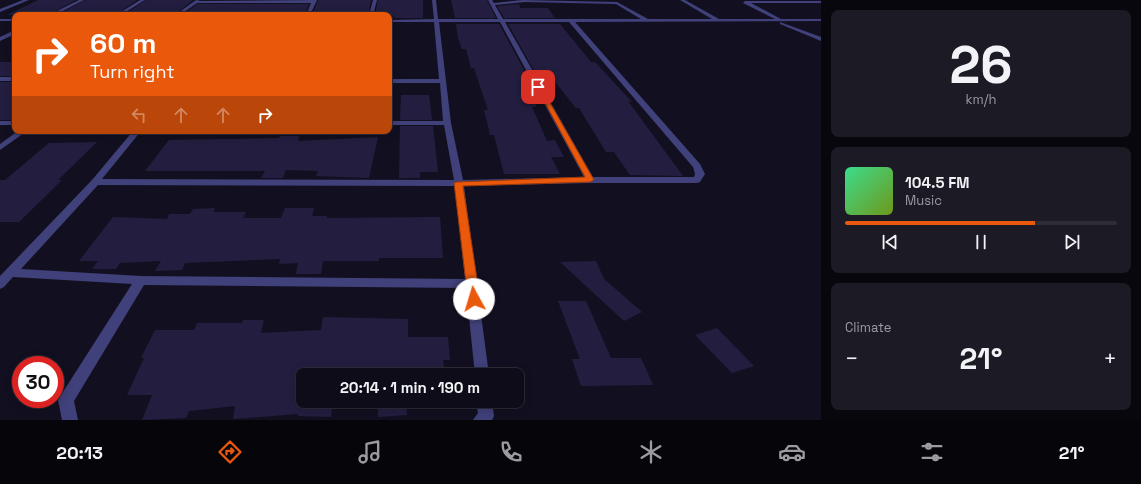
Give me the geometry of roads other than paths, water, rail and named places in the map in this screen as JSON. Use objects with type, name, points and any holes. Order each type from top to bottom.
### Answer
[{"type":"street","points":[[0,11],[27,0]]},
{"type":"street","points":[[57,12],[82,0]]},
{"type":"street","points":[[123,12],[143,0]]},
{"type":"street","points":[[372,12],[375,0]]},
{"type":"street","points":[[434,0],[447,123],[459,183],[481,368]]},
{"type":"street","points":[[682,0],[720,21]]},
{"type":"street","points":[[740,0],[782,20]]},
{"type":"street","points":[[181,12],[197,1],[315,1],[310,12]]},
{"type":"street","points":[[590,180],[501,21],[492,2],[525,1],[617,3],[648,21]]},
{"type":"street","points":[[745,2],[821,2]]},
{"type":"street","points":[[0,20],[12,20]]},
{"type":"street","points":[[776,20],[821,39]]},
{"type":"street","points":[[392,21],[821,20]]},
{"type":"street","points":[[95,182],[459,183],[590,180],[697,180],[700,174],[697,166],[571,21]]},
{"type":"street","points":[[0,39],[12,33]]},
{"type":"street","points":[[0,79],[12,79]]},
{"type":"street","points":[[392,81],[443,81]]},
{"type":"street","points":[[0,123],[12,123]]},
{"type":"street","points":[[392,123],[447,123]]},
{"type":"street","points":[[0,148],[19,134]]},
{"type":"street","points":[[0,284],[95,182],[135,134]]},
{"type":"street","points":[[10,273],[141,280],[472,284]]},
{"type":"street","points":[[70,420],[66,400],[141,280]]},
{"type":"street","points":[[481,420],[486,416],[485,408]]}]
